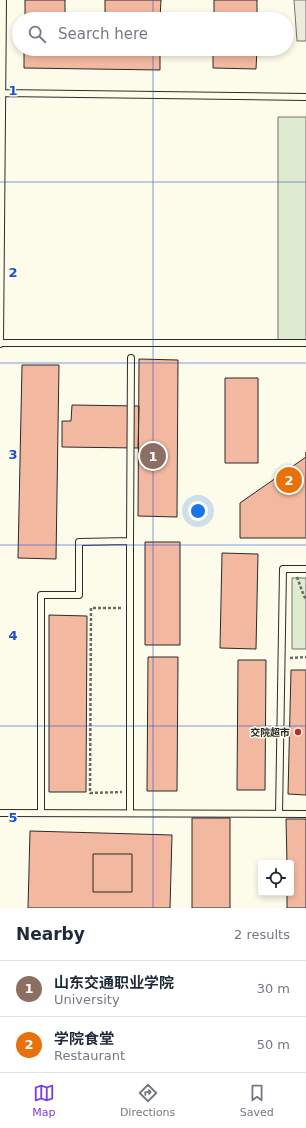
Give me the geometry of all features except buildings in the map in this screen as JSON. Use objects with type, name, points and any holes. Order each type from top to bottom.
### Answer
[{"type":"lane","points":[[3,0],[0,343],[306,343]]},
{"type":"lane","points":[[2,92],[306,97]]},
{"type":"lane","points":[[130,814],[131,358]]},
{"type":"lane","points":[[41,813],[41,596],[79,595],[79,542],[130,542]]},
{"type":"lane","points":[[280,814],[283,570],[306,569]]},
{"type":"lane","points":[[0,813],[306,814]]},
{"type":"path","points":[[294,569],[306,599]]},
{"type":"path","points":[[130,608],[91,608],[90,793],[130,792]]},
{"type":"path","points":[[282,658],[306,657]]},
{"type":"green space","points":[[278,117],[306,117],[306,343],[278,344]]},
{"type":"green space","points":[[292,578],[306,578],[306,649],[292,649]]},
{"type":"shaded area","points":[[294,0],[306,0],[306,41],[297,41]]},
{"type":"place","name":"山东交通职业学院","points":[[153,456]]},
{"type":"place","name":"学院食堂","points":[[289,480]]},
{"type":"place","name":"交院超市","points":[[298,732]]}]
